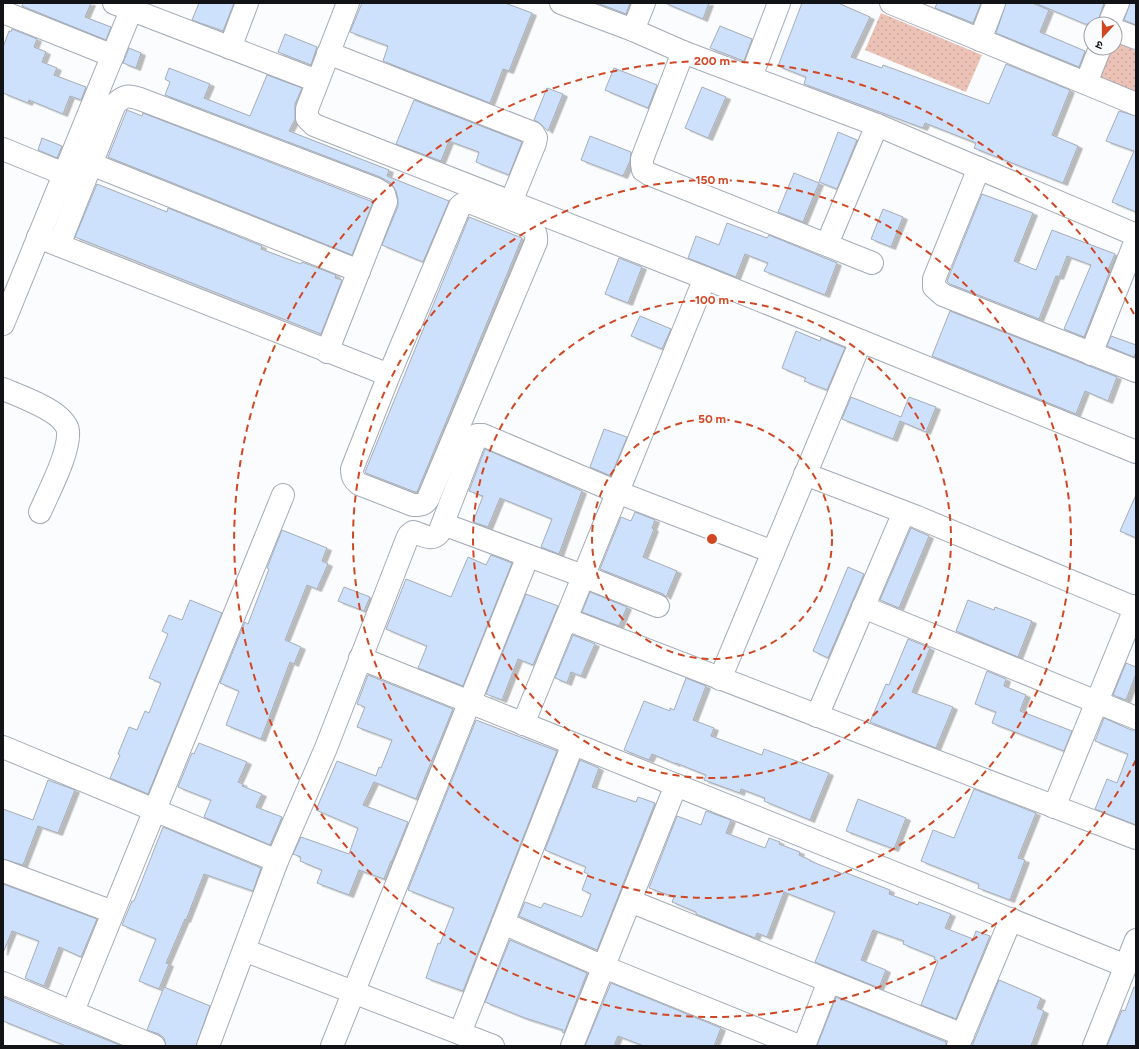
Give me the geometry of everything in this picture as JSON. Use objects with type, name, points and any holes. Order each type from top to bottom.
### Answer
[{"type":"street","points":[[230,48],[248,3]]},
{"type":"street","points":[[348,3],[307,109],[307,118],[314,125],[705,278],[1136,452]]},
{"type":"street","points":[[561,3],[634,30],[683,52],[877,125],[1136,235]]},
{"type":"street","points":[[634,30],[644,3]]},
{"type":"street","points":[[751,77],[780,3]]},
{"type":"street","points":[[891,3],[1136,104]]},
{"type":"street","points":[[980,40],[994,3]]},
{"type":"street","points":[[1112,16],[1118,3]]},
{"type":"street","points":[[3,324],[113,56],[126,5],[230,48],[317,81]]},
{"type":"street","points":[[4,13],[113,56]]},
{"type":"street","points":[[1123,33],[1136,38]]},
{"type":"street","points":[[683,52],[642,159],[643,170],[649,174],[872,263]]},
{"type":"street","points":[[328,53],[533,133],[536,138],[535,143],[511,202]]},
{"type":"street","points":[[1086,83],[1097,56]]},
{"type":"street","points":[[59,245],[115,104],[122,98],[130,96],[376,189],[384,194],[386,202],[327,352]]},
{"type":"street","points":[[827,244],[877,125]]},
{"type":"street","points":[[3,149],[64,174]]},
{"type":"street","points":[[90,164],[359,271]]},
{"type":"street","points":[[979,168],[934,279],[934,287],[943,295],[1136,371]]},
{"type":"street","points":[[464,203],[472,203],[529,226],[534,230],[536,235],[532,250],[425,504],[413,505],[359,484],[354,480],[352,475],[352,469],[389,375],[460,206],[464,203]]},
{"type":"street","points":[[38,237],[327,352],[389,375]]},
{"type":"street","points":[[1091,354],[1136,240]]},
{"type":"street","points":[[523,724],[705,278]]},
{"type":"street","points":[[720,679],[861,341]]},
{"type":"street","points":[[3,389],[51,411],[61,419],[68,429],[68,442],[64,456],[40,512]]},
{"type":"street","points":[[208,1046],[277,862],[326,748],[409,535],[413,532],[432,538],[439,533],[474,438],[477,435],[617,492],[773,552]]},
{"type":"street","points":[[806,474],[904,512],[1136,607],[1054,807]]},
{"type":"street","points":[[73,1011],[283,495]]},
{"type":"street","points":[[817,716],[904,512]]},
{"type":"street","points":[[443,524],[583,576],[658,606]]},
{"type":"street","points":[[332,1046],[528,556]]},
{"type":"street","points":[[864,607],[1096,703],[1136,718]]},
{"type":"street","points":[[566,619],[1136,838]]},
{"type":"street","points":[[360,658],[1126,966]]},
{"type":"street","points":[[460,1033],[573,744]]},
{"type":"street","points":[[3,747],[277,862]]},
{"type":"street","points":[[572,1046],[676,785]]},
{"type":"street","points":[[3,871],[113,912]]},
{"type":"street","points":[[630,901],[829,981],[960,1040],[1011,919]]},
{"type":"street","points":[[503,923],[604,967],[799,1046]]},
{"type":"street","points":[[1098,1045],[1136,940]]},
{"type":"street","points":[[244,950],[493,1046]]},
{"type":"street","points":[[804,1046],[829,981]]},
{"type":"street","points":[[3,983],[154,1046]]},
{"type":"shaded area","points":[[881,13],[982,55],[966,92],[865,50]]},
{"type":"shaded area","points":[[1123,45],[1136,51],[1136,94],[1096,77],[1105,56],[1123,56]]},
{"type":"building","points":[[23,3],[91,3],[85,17],[111,27],[106,40],[22,6]]},
{"type":"building","points":[[199,3],[234,3],[223,31],[192,20]]},
{"type":"building","points":[[362,3],[505,3],[532,13],[509,71],[503,69],[490,103],[383,61],[388,46],[350,32]]},
{"type":"building","points":[[597,3],[630,3],[626,14]]},
{"type":"building","points":[[665,3],[709,3],[703,19]]},
{"type":"building","points":[[802,3],[838,3],[870,17],[851,57],[882,68],[883,65],[989,104],[1006,64],[1070,90],[1052,135],[1078,146],[1063,183],[974,148],[976,143],[925,123],[923,128],[804,84],[806,77],[778,66]]},
{"type":"building","points":[[937,3],[981,3],[973,23],[935,8]]},
{"type":"building","points":[[1006,3],[1032,3],[1049,10],[1040,32],[1083,50],[1083,56],[1079,67],[996,33]]},
{"type":"building","points":[[1035,3],[1104,3],[1100,16],[1083,16],[1083,23]]},
{"type":"building","points":[[1130,3],[1136,3],[1136,25],[1124,20]]},
{"type":"building","points":[[720,26],[752,39],[744,61],[710,48]]},
{"type":"building","points":[[12,29],[37,39],[34,47],[46,52],[42,62],[57,68],[54,75],[86,87],[81,100],[70,96],[63,114],[29,100],[28,103],[3,93],[3,47],[9,31],[11,32]]},
{"type":"building","points":[[285,34],[317,47],[311,65],[278,52]]},
{"type":"building","points":[[129,48],[141,53],[136,68],[123,63]]},
{"type":"building","points":[[169,68],[210,84],[204,98],[250,116],[267,75],[302,88],[295,104],[295,119],[289,131],[389,170],[387,176],[449,201],[423,262],[382,245],[398,206],[396,191],[391,183],[380,177],[165,95],[170,82],[165,79]]},
{"type":"building","points":[[614,68],[657,85],[648,108],[605,90]]},
{"type":"building","points":[[702,87],[726,97],[708,138],[685,128]]},
{"type":"building","points":[[547,88],[563,94],[548,131],[534,120]]},
{"type":"building","points":[[414,100],[522,142],[509,175],[476,162],[479,152],[449,141],[441,161],[396,144]]},
{"type":"building","points":[[127,110],[142,116],[143,113],[373,202],[352,255],[108,157]]},
{"type":"building","points":[[1119,111],[1136,116],[1136,212],[1112,202],[1134,151],[1106,141]]},
{"type":"building","points":[[838,132],[857,140],[837,189],[819,182]]},
{"type":"building","points":[[590,136],[631,152],[630,161],[623,176],[581,160]]},
{"type":"building","points":[[42,138],[62,146],[57,158],[38,150]]},
{"type":"building","points":[[794,173],[819,183],[803,222],[778,212]]},
{"type":"building","points":[[97,184],[167,212],[168,208],[262,246],[261,249],[336,275],[335,278],[342,280],[321,334],[75,237]]},
{"type":"building","points":[[982,194],[1033,213],[1014,261],[1036,270],[1052,230],[1115,254],[1108,270],[1110,271],[1084,337],[1064,329],[1091,265],[1067,256],[1059,277],[1056,276],[1039,319],[950,284],[947,281]]},
{"type":"building","points":[[883,209],[903,217],[891,247],[871,239]]},
{"type":"building","points":[[469,217],[522,238],[417,492],[415,492],[365,472]]},
{"type":"building","points":[[727,223],[767,238],[769,235],[837,263],[825,295],[764,271],[768,263],[745,254],[736,277],[688,258],[696,236],[719,245]]},
{"type":"building","points":[[619,258],[642,267],[628,303],[605,294]]},
{"type":"building","points":[[950,311],[1117,377],[1108,401],[1085,391],[1076,414],[932,356]]},
{"type":"building","points":[[640,316],[671,329],[662,349],[631,336]]},
{"type":"building","points":[[796,331],[820,341],[821,338],[845,348],[827,390],[804,381],[806,378],[782,368]]},
{"type":"building","points":[[1111,336],[1136,345],[1134,357],[1107,346]]},
{"type":"building","points":[[851,397],[901,417],[909,397],[936,407],[926,432],[900,421],[893,439],[842,419]]},
{"type":"building","points":[[604,429],[627,437],[611,476],[590,467]]},
{"type":"building","points":[[485,449],[582,491],[559,554],[541,547],[552,519],[500,498],[488,527],[473,522],[483,496],[469,491]]},
{"type":"building","points":[[1136,495],[1136,538],[1120,531]]},
{"type":"building","points":[[635,512],[655,520],[652,528],[654,529],[643,557],[677,571],[666,597],[663,594],[600,569],[621,517],[631,521]]},
{"type":"building","points":[[911,528],[929,536],[899,608],[880,600]]},
{"type":"building","points":[[282,530],[327,548],[322,561],[328,564],[317,589],[307,585],[285,640],[301,647],[294,664],[290,662],[261,739],[226,725],[239,691],[220,683],[245,622],[248,624]]},
{"type":"building","points":[[491,555],[512,563],[463,686],[418,668],[427,646],[386,629],[406,579],[451,597],[468,557],[486,565]]},
{"type":"building","points":[[848,567],[864,574],[828,658],[813,651]]},
{"type":"building","points":[[344,587],[370,597],[364,611],[338,601]]},
{"type":"building","points":[[590,592],[627,607],[619,626],[582,612]]},
{"type":"building","points":[[526,594],[558,606],[533,665],[518,659],[502,700],[486,694]]},
{"type":"building","points":[[190,600],[222,613],[148,794],[110,778],[120,755],[118,754],[129,727],[137,730],[145,711],[149,713],[161,683],[149,678],[168,634],[162,631],[169,615],[182,620]]},
{"type":"building","points":[[968,600],[994,610],[995,607],[1032,621],[1018,657],[956,631]]},
{"type":"building","points":[[573,635],[595,644],[581,676],[571,672],[567,683],[555,678]]},
{"type":"building","points":[[908,639],[930,648],[912,692],[953,707],[936,748],[870,722],[886,684],[889,685]]},
{"type":"building","points":[[1126,663],[1136,667],[1136,674],[1126,700],[1113,695]]},
{"type":"building","points":[[987,671],[1006,679],[1004,686],[1026,695],[1020,711],[1072,731],[1064,751],[992,723],[996,712],[975,704]]},
{"type":"building","points":[[368,675],[453,709],[416,799],[374,782],[363,805],[408,822],[384,879],[359,870],[349,895],[317,883],[322,870],[300,861],[301,857],[293,854],[301,837],[349,854],[358,828],[316,810],[337,761],[376,776],[379,767],[381,768],[392,740],[357,727],[365,707],[357,704]]},
{"type":"building","points":[[686,678],[706,686],[693,720],[714,728],[711,736],[762,755],[764,749],[829,773],[810,820],[764,801],[765,798],[741,789],[740,793],[704,780],[706,775],[676,763],[652,754],[649,760],[624,750],[644,701],[670,711],[670,708],[674,710]]},
{"type":"building","points":[[1104,718],[1131,730],[1136,730],[1136,825],[1095,809],[1107,779],[1117,783],[1128,754],[1095,741]]},
{"type":"building","points":[[476,720],[557,751],[463,991],[426,978],[438,943],[440,944],[454,908],[408,890]]},
{"type":"building","points":[[199,743],[247,762],[238,782],[243,784],[242,786],[262,794],[256,807],[282,817],[270,845],[204,817],[211,800],[178,787],[192,753],[194,754]]},
{"type":"building","points":[[580,760],[599,768],[592,787],[636,802],[638,797],[655,803],[597,950],[519,916],[525,902],[541,908],[544,903],[582,917],[591,894],[582,890],[588,874],[584,872],[586,867],[545,850]]},
{"type":"building","points":[[48,780],[75,790],[58,833],[38,826],[23,865],[3,859],[3,809],[33,820]]},
{"type":"building","points":[[974,789],[1036,813],[1018,858],[1025,860],[1010,900],[978,888],[979,884],[921,861],[933,830],[954,838]]},
{"type":"building","points":[[858,799],[906,818],[894,849],[846,831]]},
{"type":"building","points":[[706,811],[731,820],[726,833],[765,848],[769,838],[780,842],[779,844],[800,852],[799,855],[810,861],[843,874],[844,872],[890,890],[889,894],[918,905],[919,902],[951,914],[945,928],[973,939],[976,931],[990,936],[956,1019],[921,1005],[938,961],[934,959],[935,957],[903,944],[904,941],[873,930],[861,960],[886,970],[879,988],[815,962],[835,912],[784,892],[767,937],[757,933],[755,938],[696,914],[696,912],[672,902],[674,897],[649,888],[677,816],[701,825]]},
{"type":"building","points":[[163,827],[261,868],[253,891],[204,874],[186,920],[185,919],[166,963],[169,964],[159,989],[139,981],[156,939],[122,925],[132,901],[134,901]]},
{"type":"building","points":[[3,884],[97,919],[81,957],[59,947],[44,986],[25,978],[39,941],[12,931],[3,953]]},
{"type":"building","points":[[510,940],[587,973],[564,1033],[562,1032],[563,1030],[525,1018],[485,1002]]},
{"type":"building","points":[[999,980],[1041,998],[1037,1008],[1044,1011],[1031,1046],[972,1046]]},
{"type":"building","points":[[611,983],[721,1028],[714,1046],[644,1046],[618,1036],[614,1046],[585,1046]]},
{"type":"building","points":[[164,987],[210,1006],[196,1046],[166,1046],[164,1038],[159,1034],[147,1030]]},
{"type":"building","points":[[1134,987],[1136,987],[1136,1046],[1107,1046],[1122,1010],[1125,1011]]},
{"type":"building","points":[[3,997],[122,1046],[66,1046],[3,1021]]},
{"type":"building","points":[[836,997],[946,1042],[946,1046],[817,1046]]}]
